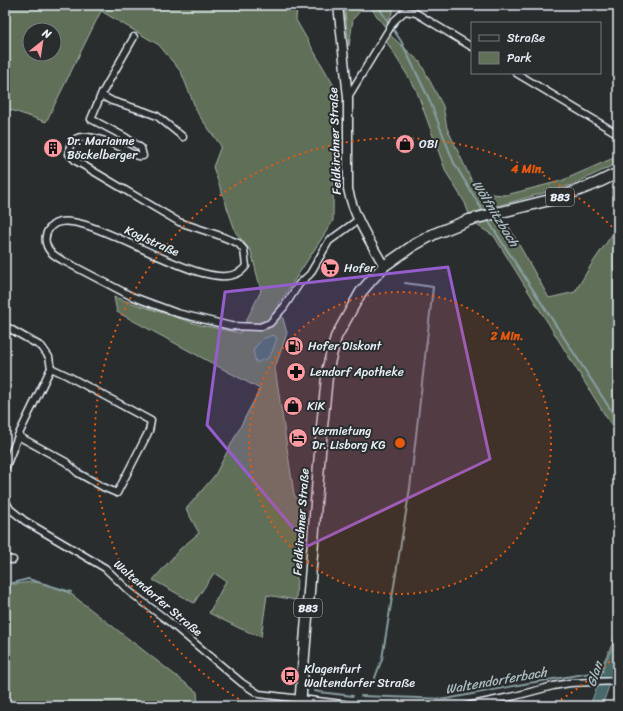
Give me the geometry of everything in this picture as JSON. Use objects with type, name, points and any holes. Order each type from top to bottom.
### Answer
[{"type":"main road","name":"B83","points":[[384,266],[414,245],[434,234],[469,220],[558,198],[595,184],[618,173]]},
{"type":"main road","name":"Feldkirchner Straße","points":[[300,703],[328,367],[336,337],[344,321],[361,292],[384,266]]},
{"type":"street","name":"Feldkirchner Straße","points":[[338,5],[348,97],[348,189],[358,220],[384,266]]},
{"type":"street","points":[[348,97],[394,21],[405,10],[416,13],[471,46]]},
{"type":"street","name":"Koglstraße","points":[[134,37],[101,96],[91,119],[125,137],[141,148],[142,156],[138,157],[103,140],[85,136],[78,137],[72,141],[69,146],[69,154],[76,161],[180,222],[238,243],[244,250],[246,266],[242,272],[232,276],[221,276],[199,272],[180,266],[124,240],[78,223],[64,221],[55,223],[46,234],[47,246],[52,254],[131,296],[177,313],[231,326],[260,327],[270,323],[284,307],[299,284],[310,274],[329,241],[358,220]]},
{"type":"street","points":[[518,74],[618,134]]},
{"type":"street","points":[[101,96],[112,102],[144,110],[157,116],[183,137]]},
{"type":"street","points":[[5,326],[42,347],[49,357],[51,368],[18,436],[5,469]]},
{"type":"street","points":[[18,436],[66,462],[78,473],[103,487],[117,492],[149,431],[151,421],[148,419],[51,368]]},
{"type":"street","name":"Waltendorfer Straße","points":[[5,500],[10,509],[24,521],[105,568],[130,592],[167,620],[242,683],[259,694],[300,703],[359,706]]},
{"type":"street","points":[[5,560],[13,560]]},
{"type":"street","points":[[467,706],[553,686],[592,681],[618,680]]},
{"type":"highlighted area","points":[[448,267],[490,459],[308,546],[207,425],[225,292]]},
{"type":"green space","points":[[5,5],[297,5],[296,20],[334,86],[333,221],[279,304],[287,333],[275,368],[294,494],[300,504],[296,600],[267,595],[261,637],[209,613],[226,581],[214,573],[194,603],[153,580],[180,549],[199,533],[186,509],[215,475],[260,389],[117,312],[114,297],[200,325],[240,333],[261,291],[251,251],[236,233],[213,167],[221,146],[198,114],[181,72],[159,45],[101,11],[46,122],[5,108]]},
{"type":"green space","points":[[344,5],[391,5],[394,9],[385,27],[371,8],[363,8],[353,19],[349,46]]},
{"type":"green space","points":[[390,35],[420,62],[443,106],[447,128],[476,190],[491,194],[506,195],[561,181],[618,156],[618,163],[572,185],[469,214],[465,203],[446,172],[416,89],[386,41]]},
{"type":"green space","points":[[497,220],[501,224],[509,227],[549,298],[575,292],[591,265],[618,226],[618,436],[494,236],[475,224]]},
{"type":"green space","points":[[5,582],[16,584],[36,582],[71,594],[197,692],[198,706],[5,706]]},
{"type":"green space","points":[[618,632],[618,672],[596,678]]},
{"type":"water","points":[[273,335],[277,339],[271,354],[268,358],[256,363],[253,350],[262,339]]},
{"type":"water","points":[[618,639],[618,661],[602,706],[590,706],[606,660]]},
{"type":"waterway","name":"Wölfnitzbach","points":[[377,5],[401,41],[429,99],[454,163],[484,213]]},
{"type":"waterway","name":"Wölfnitzbach","points":[[487,219],[618,421]]},
{"type":"waterway","points":[[373,683],[382,659],[410,488],[433,287],[405,283]]},
{"type":"waterway","name":"Waltendorferbach","points":[[5,584],[28,579],[71,592]]},
{"type":"waterway","name":"Waltendorferbach","points":[[361,696],[446,699],[603,671]]},
{"type":"waterway","name":"Waltendorferbach","points":[[315,691],[353,696]]},
{"type":"place","name":"OBI","points":[[405,144]]},
{"type":"place","name":"Dr. Marianne Böckelberger","points":[[53,148]]},
{"type":"place","name":"Hofer","points":[[330,268]]},
{"type":"place","name":"Hofer Diskont","points":[[294,346]]},
{"type":"place","name":"Lendorf Apotheke","points":[[296,372]]},
{"type":"place","name":"KiK","points":[[293,406]]},
{"type":"place","name":"Vermietung Dr. Lisborg KG","points":[[298,438]]},
{"type":"place","name":"Klagenfurt Waltendorfer Straße","points":[[290,676]]},
{"type":"water label","name":"Glan","points":[[594,674]]}]
